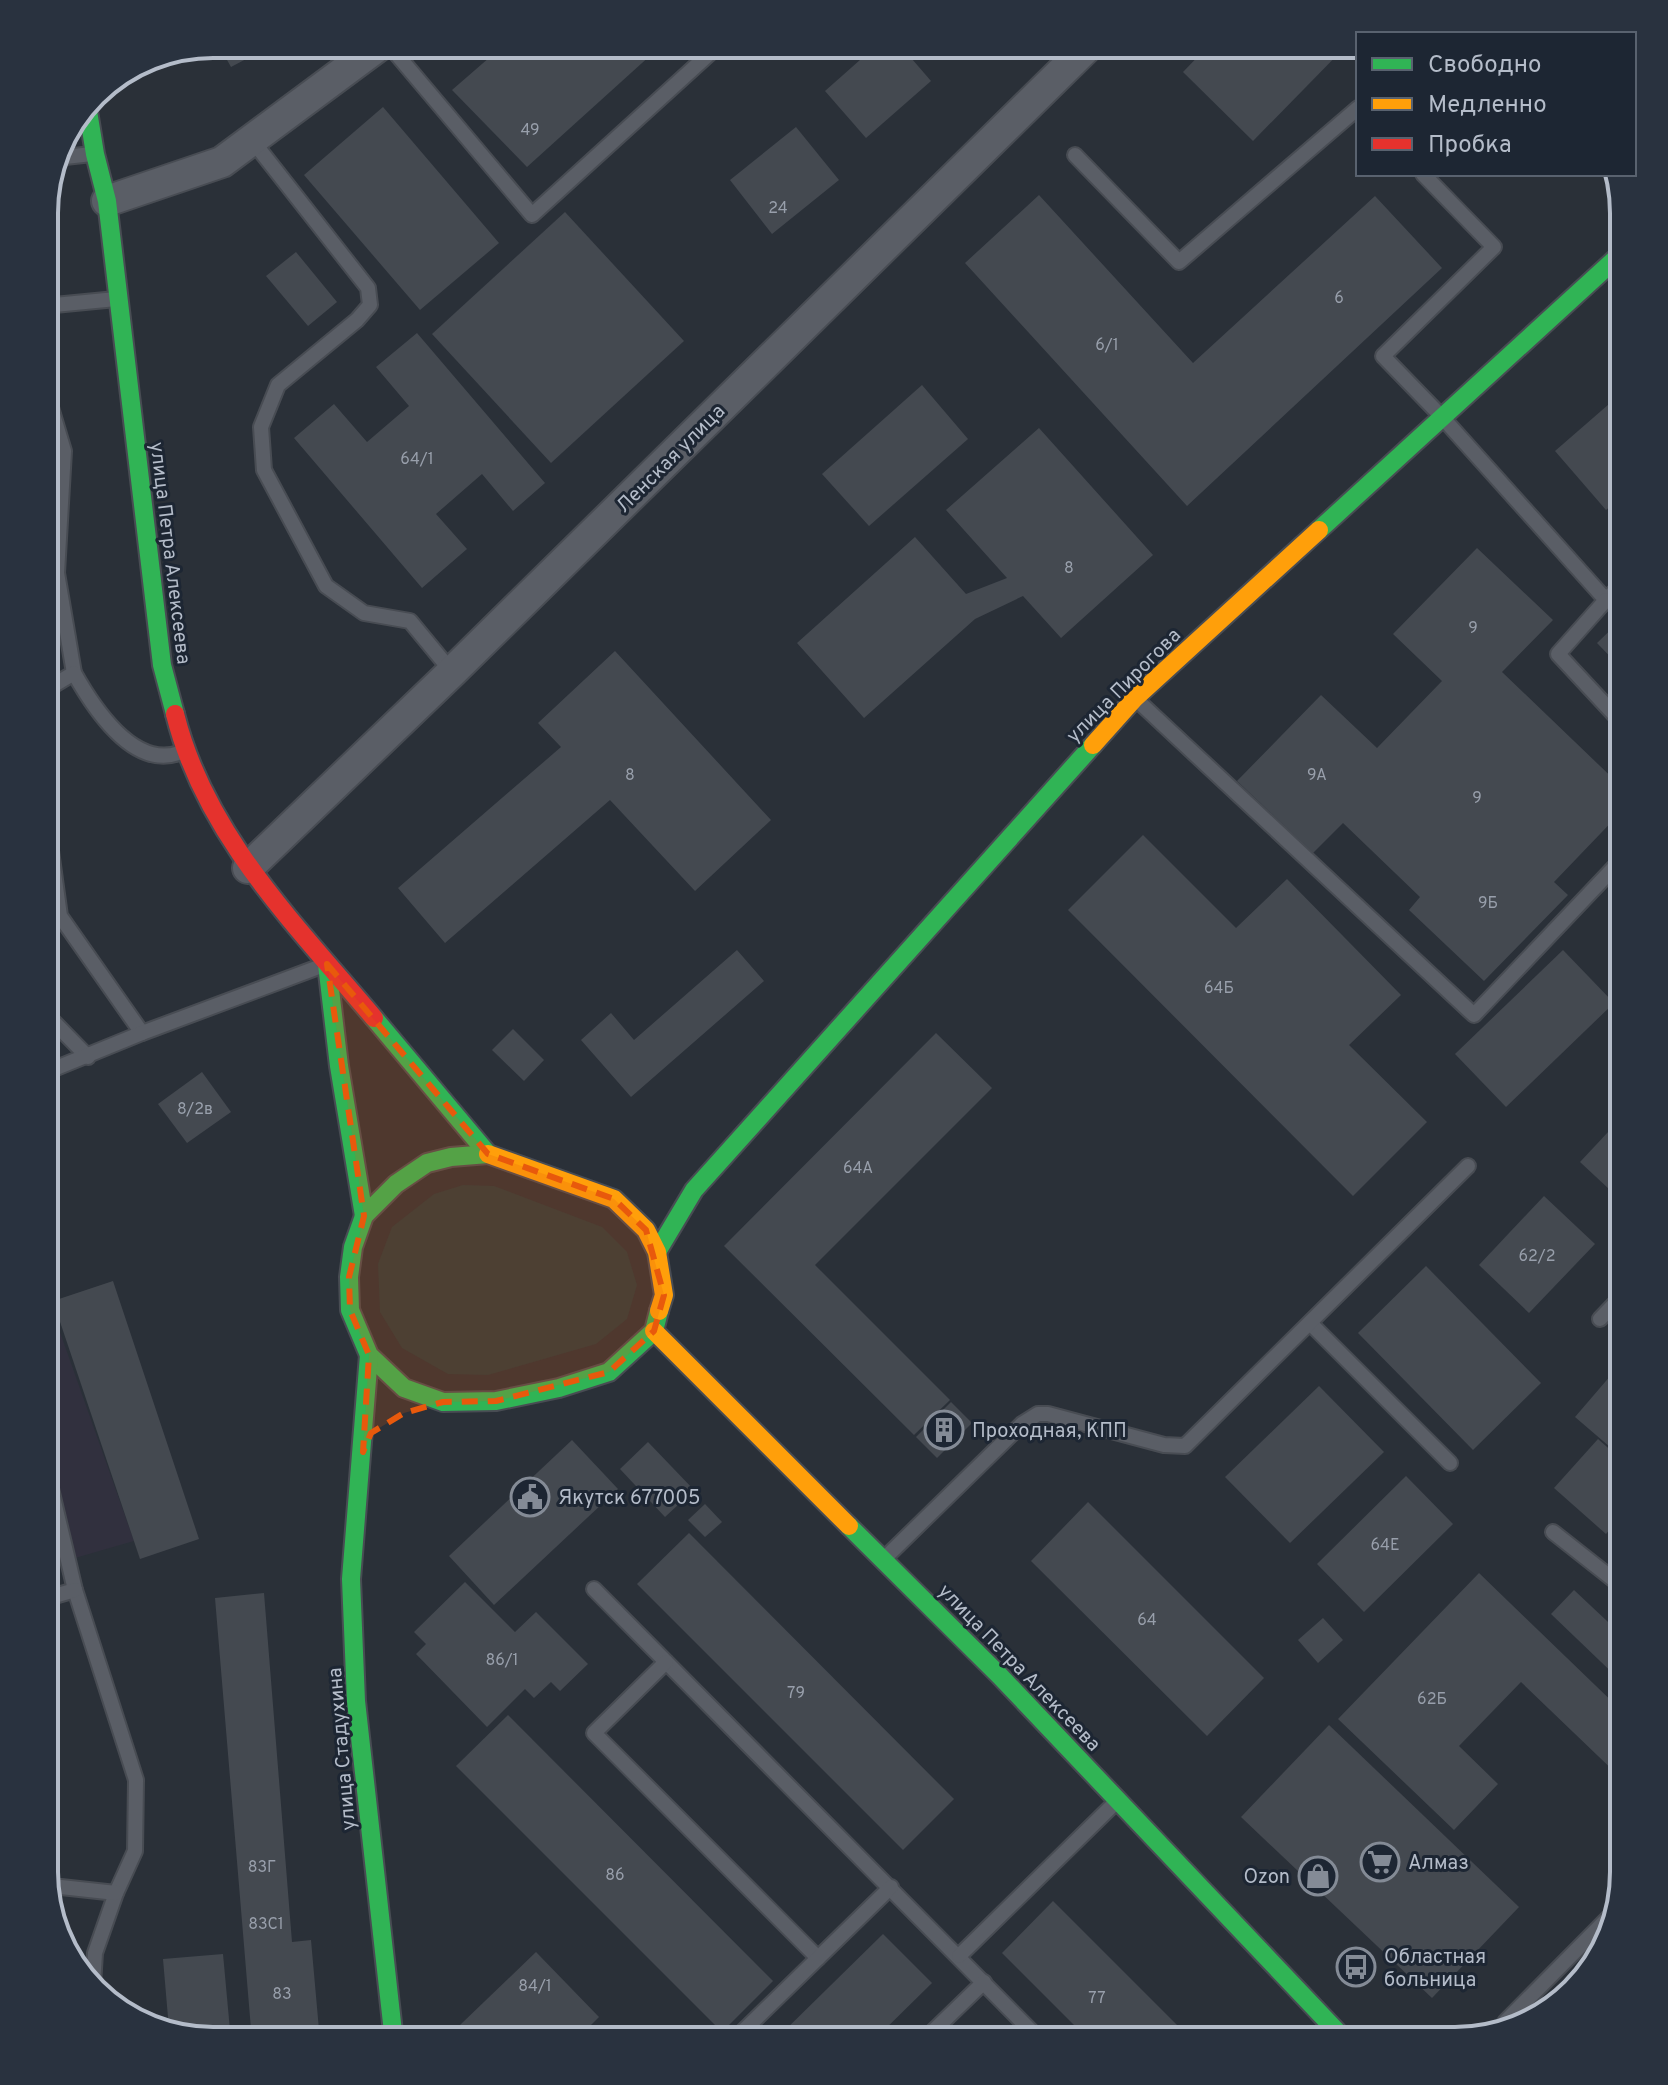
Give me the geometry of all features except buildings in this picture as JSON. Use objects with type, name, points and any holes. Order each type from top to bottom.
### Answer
[{"type":"street","points":[[107,201],[222,162],[362,58]]},
{"type":"street","name":"Ленская улица","points":[[248,868],[452,672],[1076,58]]},
{"type":"street","name":"улица Петра Алексеева","points":[[89,120],[107,201],[162,665],[184,751],[200,786],[248,868],[488,1154]]},
{"type":"street","name":"улица Пирогова","points":[[657,1252],[694,1190],[1135,698],[1610,264]]},
{"type":"street","points":[[327,964],[339,1066],[364,1216]]},
{"type":"street","points":[[443,1402],[404,1388],[369,1355],[350,1310],[349,1299],[353,1247],[364,1216],[396,1184],[427,1163],[451,1157],[488,1154],[614,1199],[644,1199]]},
{"type":"street","points":[[671,1197],[694,1190]]},
{"type":"street","points":[[417,1409],[443,1402],[496,1401],[559,1388],[609,1372],[654,1331],[664,1295],[657,1252],[646,1230],[614,1199]]},
{"type":"street","name":"улица Петра Алексеева","points":[[654,1331],[884,1559],[1333,2027]]},
{"type":"street","name":"улица Стадухина","points":[[369,1355],[351,1579],[356,1701],[392,2027]]},
{"type":"street","name":"улица Стадухина","points":[[363,1452],[371,1433],[380,1426]]},
{"type":"lane","points":[[400,58],[532,215],[705,58]]},
{"type":"lane","points":[[1075,155],[1179,262],[1356,110]]},
{"type":"lane","points":[[252,140],[368,288],[370,305],[357,320],[278,385],[261,427],[264,470],[326,586],[364,613],[410,621],[452,672]]},
{"type":"lane","points":[[69,157],[95,154]]},
{"type":"lane","points":[[1425,176],[1494,247],[1383,356],[1606,600]]},
{"type":"lane","points":[[58,305],[117,299]]},
{"type":"lane","points":[[58,431],[64,451],[58,508]]},
{"type":"lane","points":[[1610,596],[1558,654],[1610,710]]},
{"type":"lane","points":[[58,604],[74,673],[91,704],[139,752],[169,757],[184,751]]},
{"type":"lane","points":[[58,683],[74,673]]},
{"type":"lane","points":[[1135,698],[1474,1015],[1610,872]]},
{"type":"lane","points":[[58,902],[60,916],[142,1033]]},
{"type":"lane","points":[[58,1068],[327,964]]},
{"type":"lane","points":[[58,1026],[88,1057]]},
{"type":"lane","points":[[884,1559],[1029,1418],[1048,1414],[1164,1445],[1185,1446],[1468,1166]]},
{"type":"lane","points":[[1600,1319],[1610,1309]]},
{"type":"lane","points":[[1311,1324],[1450,1463]]},
{"type":"lane","points":[[58,1518],[75,1590],[136,1780],[135,1851],[95,1953],[94,1970]]},
{"type":"lane","points":[[1553,1532],[1610,1577]]},
{"type":"lane","points":[[594,1589],[1027,2027]]},
{"type":"lane","points":[[58,1595],[75,1590]]},
{"type":"lane","points":[[666,1662],[594,1733],[818,1958]]},
{"type":"lane","points":[[959,1956],[1118,1800]]},
{"type":"lane","points":[[59,1887],[116,1893]]},
{"type":"lane","points":[[747,2027],[891,1887]]},
{"type":"lane","points":[[1511,2016],[1600,1926]]},
{"type":"lane","points":[[937,2027],[984,1982]]},
{"type":"highlighted area","points":[[327,964],[488,1154],[614,1199],[646,1230],[664,1295],[654,1331],[609,1372],[496,1401],[443,1402],[404,1413],[371,1433],[363,1452],[369,1355],[350,1310],[349,1277],[364,1216]]},
{"type":"shaded area","points":[[58,1327],[134,1541],[58,1563]]},
{"type":"green space","points":[[463,1185],[494,1186],[602,1227],[627,1252],[637,1285],[627,1319],[596,1344],[488,1375],[448,1374],[402,1348],[380,1312],[378,1264],[392,1227],[434,1194]]},
{"type":"traffic: fast","points":[[89,120],[107,201],[162,665],[175,714]]},
{"type":"traffic: fast","points":[[1319,530],[1610,264]]},
{"type":"traffic: fast","points":[[657,1252],[694,1190],[1093,745]]},
{"type":"traffic: fast","points":[[327,964],[339,1066],[364,1216]]},
{"type":"traffic: fast","points":[[374,1018],[488,1154]]},
{"type":"traffic: fast","points":[[488,1154],[451,1157],[427,1163],[396,1184],[364,1216],[353,1247],[349,1277],[350,1310],[369,1355],[404,1388],[443,1402],[496,1401],[559,1388],[609,1372],[654,1331],[659,1311]]},
{"type":"traffic: fast","points":[[369,1355],[351,1579],[356,1701],[392,2027]]},
{"type":"traffic: fast","points":[[849,1526],[999,1675],[1333,2027]]},
{"type":"traffic: slow","points":[[1093,745],[1135,698],[1319,530]]},
{"type":"traffic: slow","points":[[488,1154],[614,1199],[646,1230],[657,1252],[664,1295],[659,1311]]},
{"type":"traffic: slow","points":[[654,1331],[849,1526]]},
{"type":"traffic: jam","points":[[175,714],[189,758],[231,839],[285,913],[374,1018]]},
{"type":"place","name":"Проходная, КПП","points":[[944,1430]]},
{"type":"place","name":"Якутск 677005","points":[[530,1497]]},
{"type":"place","name":"Алмаз","points":[[1380,1862]]},
{"type":"place","name":"Ozon","points":[[1318,1876]]},
{"type":"place","name":"Областная больница","points":[[1356,1967]]}]
